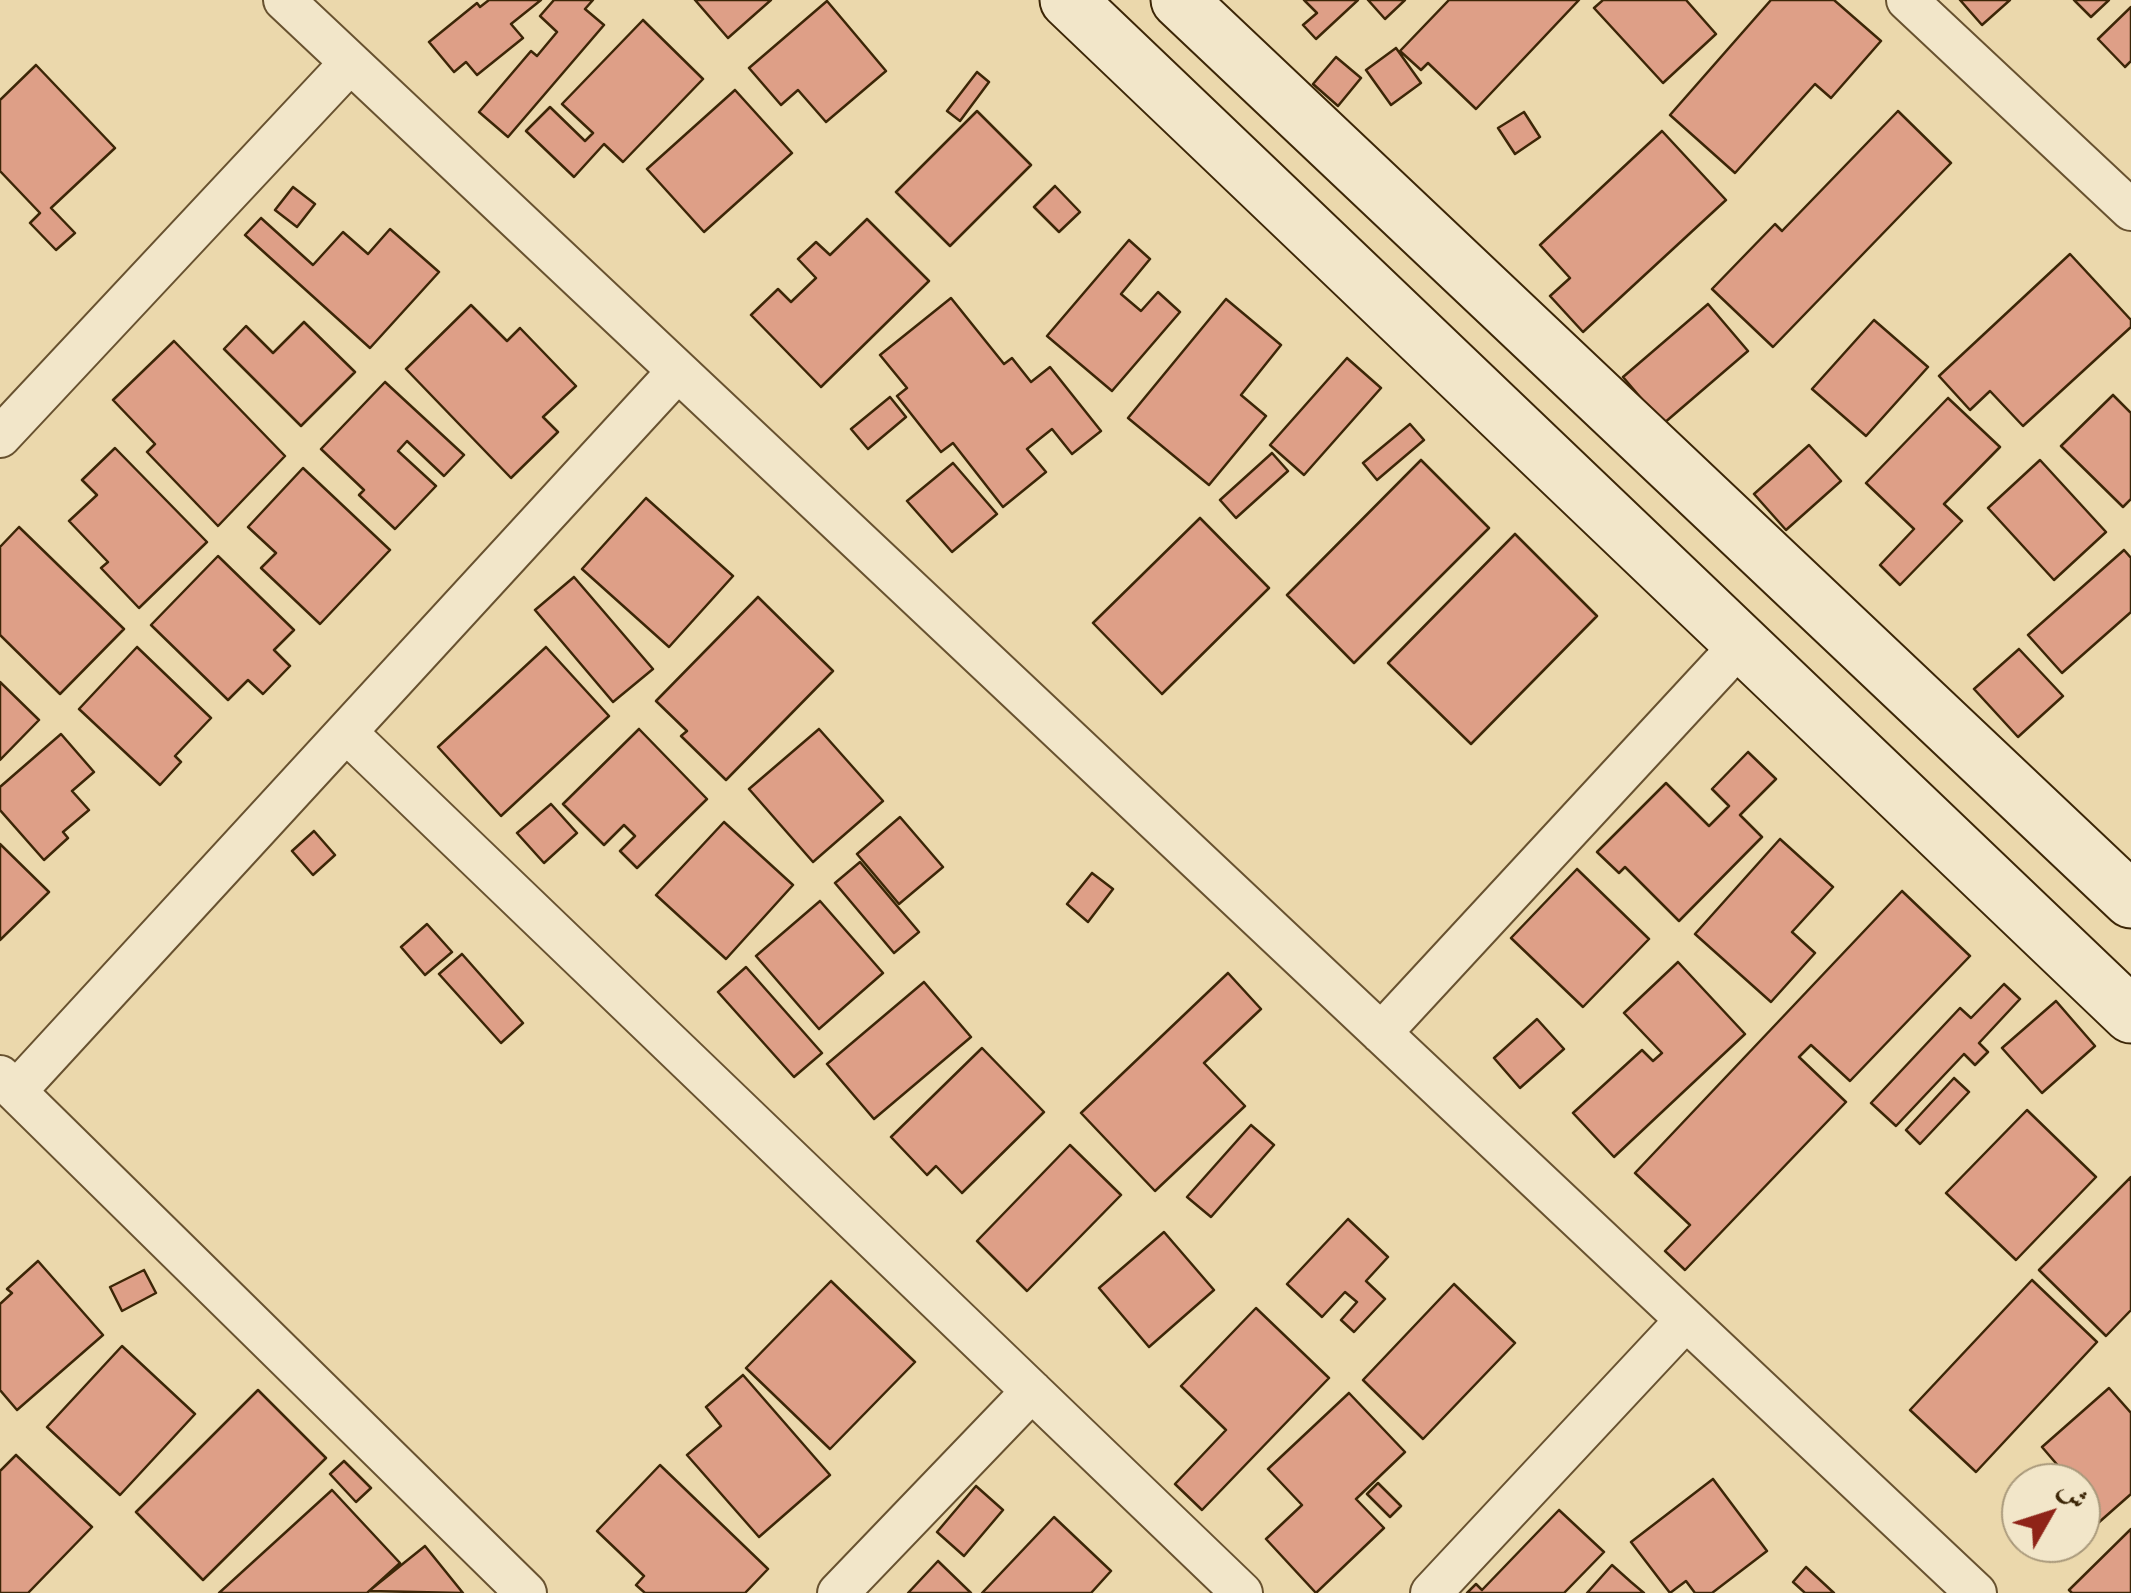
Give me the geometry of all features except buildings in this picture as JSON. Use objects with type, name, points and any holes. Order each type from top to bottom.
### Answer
[{"type":"street","points":[[284,0],[1976,1593]]},
{"type":"street","points":[[1068,0],[2131,1015]]},
{"type":"street","points":[[1179,0],[2131,900]]},
{"type":"street","points":[[1907,0],[2131,210]]},
{"type":"street","points":[[0,437],[350,62]]},
{"type":"street","points":[[526,1593],[8,1083],[347,733],[678,371]]},
{"type":"street","points":[[1381,1034],[1742,643]]},
{"type":"street","points":[[347,733],[1242,1593]]},
{"type":"street","points":[[1431,1593],[1686,1320]]},
{"type":"street","points":[[838,1593],[1032,1391]]}]
